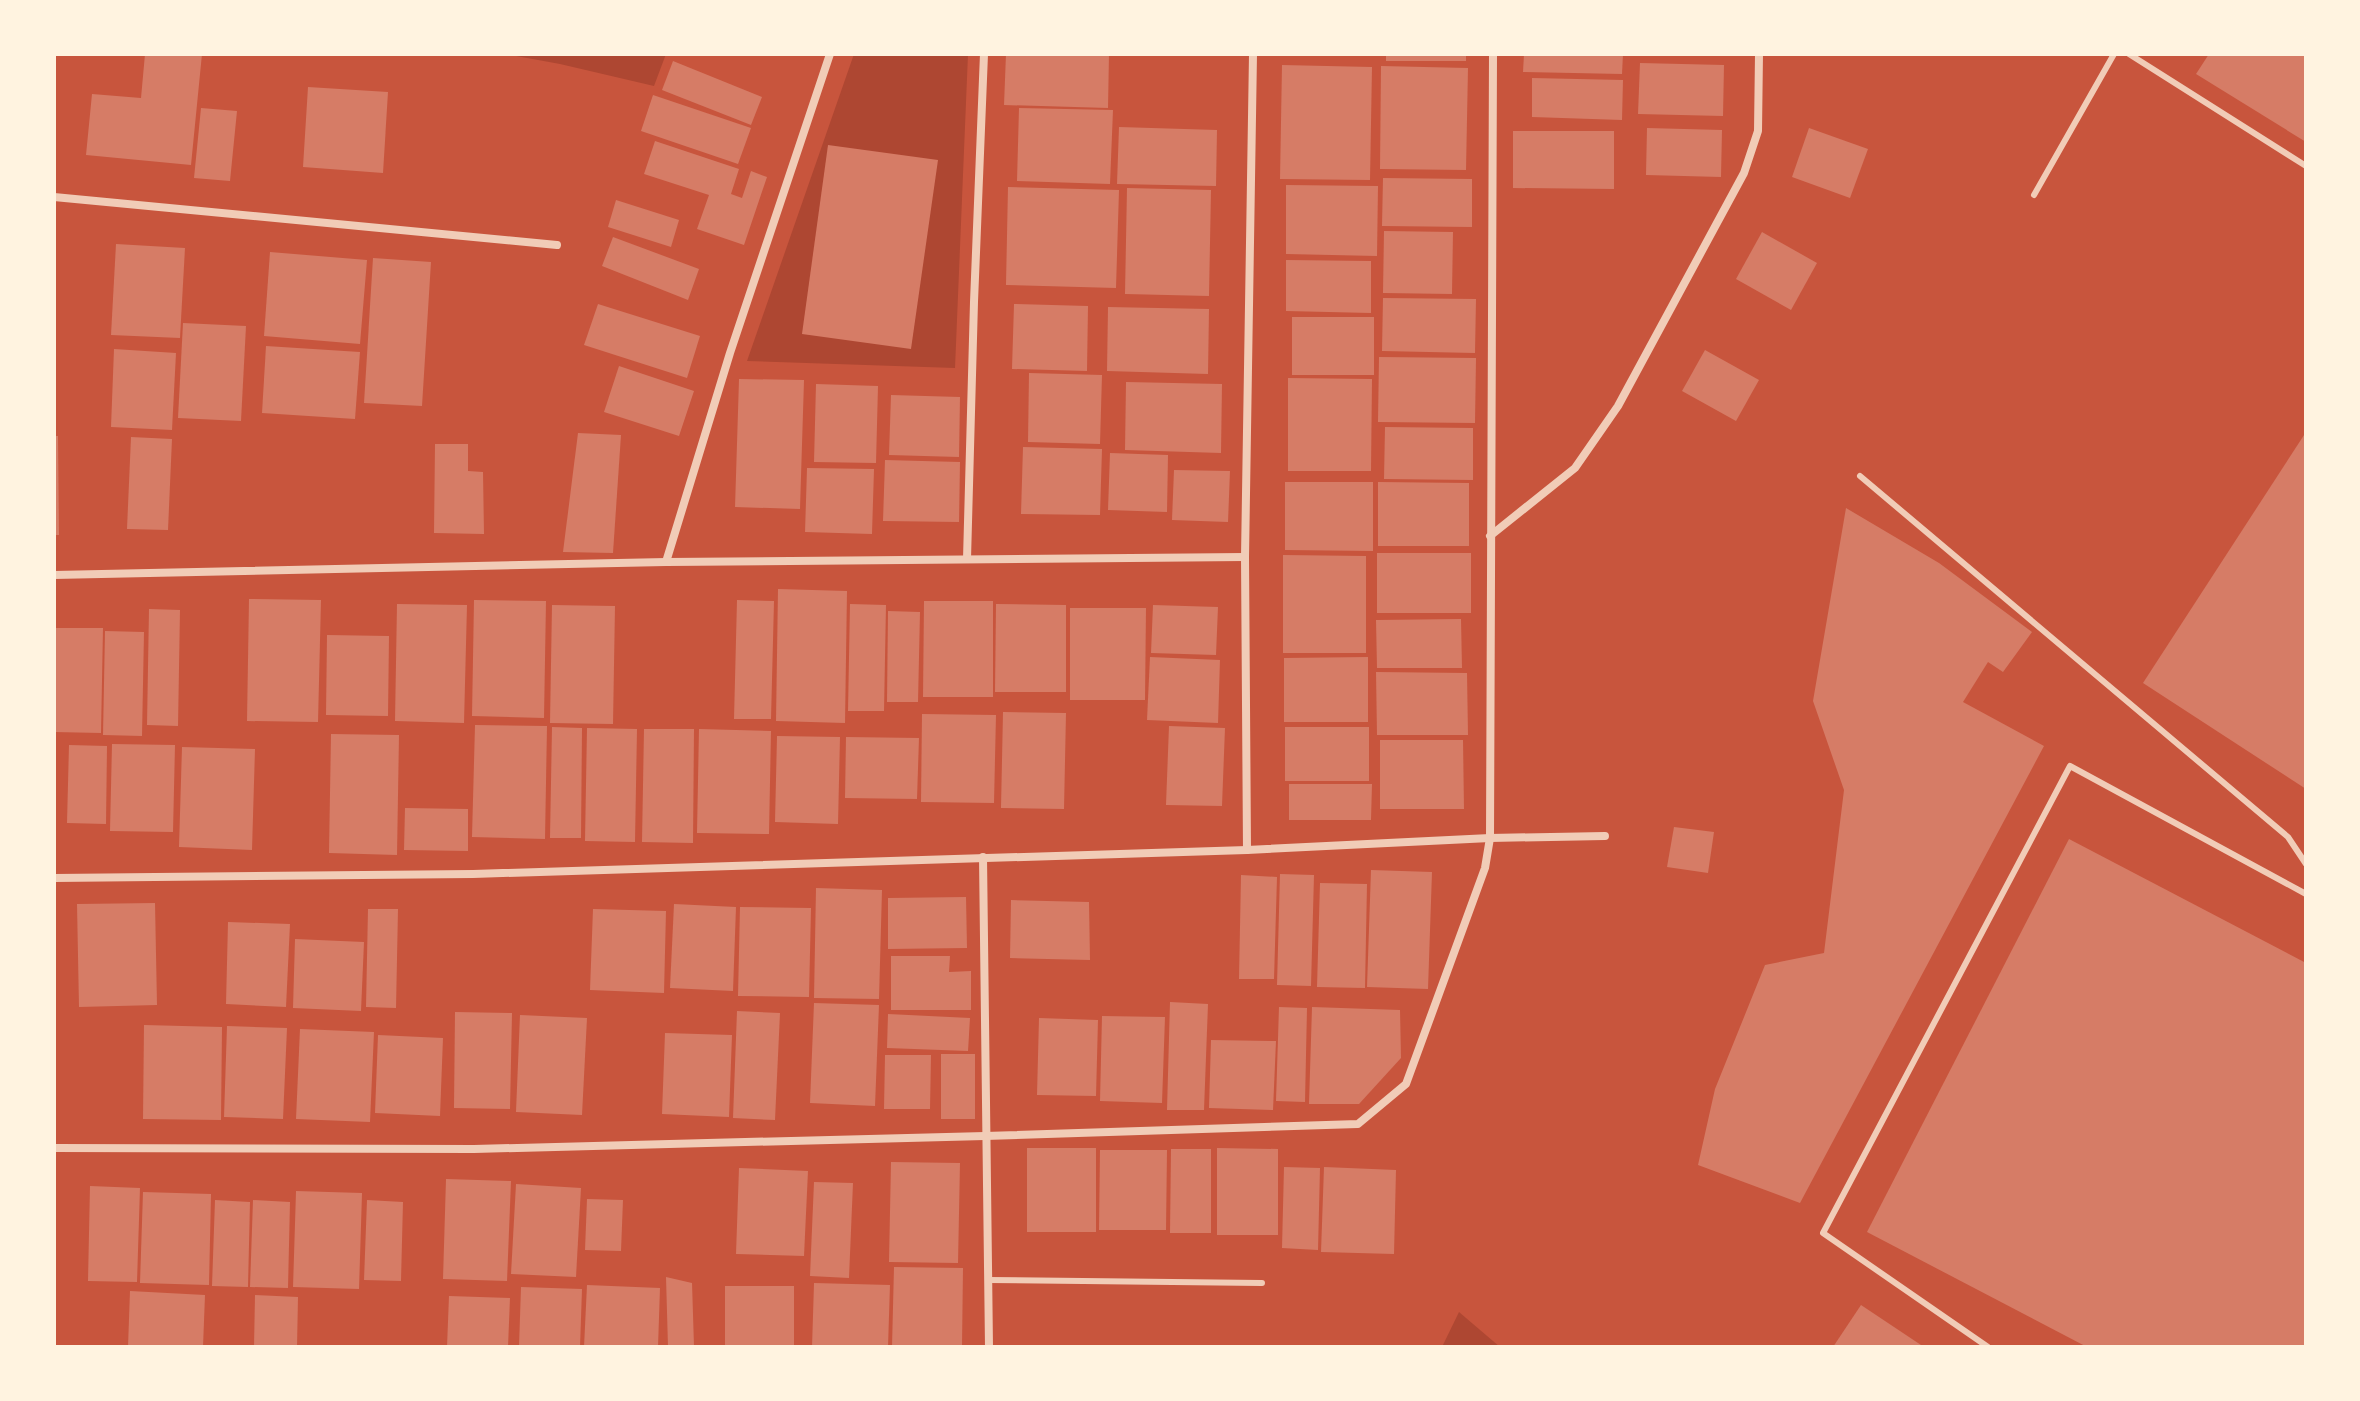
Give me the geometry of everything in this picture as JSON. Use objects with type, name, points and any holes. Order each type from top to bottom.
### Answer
[{"type":"street","points":[[666,562],[730,353],[830,54]]},
{"type":"street","points":[[967,559],[984,54]]},
{"type":"street","points":[[1247,850],[1245,557],[1253,54]]},
{"type":"street","points":[[54,1148],[474,1149],[1358,1124],[1406,1084],[1485,868],[1490,838],[1493,54]]},
{"type":"street","points":[[1490,536],[1575,468],[1618,406],[1744,173],[1758,131],[1759,54]]},
{"type":"street","points":[[54,197],[557,245]]},
{"type":"street","points":[[54,575],[666,562],[1245,557]]},
{"type":"street","points":[[54,878],[473,874],[1605,836]]},
{"type":"street","points":[[983,857],[989,1347]]},
{"type":"lane","points":[[2034,195],[2114,54]]},
{"type":"lane","points":[[2129,54],[2306,166]]},
{"type":"lane","points":[[1860,476],[2288,837],[2306,864]]},
{"type":"lane","points":[[1988,1347],[1823,1233],[2070,766],[2306,894]]},
{"type":"lane","points":[[988,1280],[1262,1283]]},
{"type":"shaded area","points":[[505,54],[666,54],[654,86]]},
{"type":"shaded area","points":[[854,54],[968,54],[955,368],[747,361]]},
{"type":"shaded area","points":[[1459,1312],[1500,1347],[1442,1347]]},
{"type":"building","points":[[145,54],[202,54],[191,165],[86,155],[92,94],[141,98]]},
{"type":"building","points":[[1006,54],[1109,54],[1108,108],[1004,105]]},
{"type":"building","points":[[1386,54],[1466,54],[1466,61],[1386,61]]},
{"type":"building","points":[[1524,54],[1623,54],[1622,74],[1523,72]]},
{"type":"building","points":[[2209,54],[2306,54],[2306,142],[2196,74]]},
{"type":"building","points":[[673,61],[762,97],[751,125],[662,90]]},
{"type":"building","points":[[1640,63],[1724,65],[1723,116],[1638,114]]},
{"type":"building","points":[[1282,65],[1372,67],[1370,180],[1280,179]]},
{"type":"building","points":[[1381,66],[1468,68],[1466,170],[1380,169]]},
{"type":"building","points":[[1532,78],[1623,80],[1622,120],[1532,117]]},
{"type":"building","points":[[308,87],[388,92],[383,173],[303,167]]},
{"type":"building","points":[[653,95],[751,128],[738,164],[641,131]]},
{"type":"building","points":[[201,108],[237,111],[230,181],[194,178]]},
{"type":"building","points":[[1019,108],[1113,110],[1110,184],[1017,181]]},
{"type":"building","points":[[1119,127],[1217,130],[1216,186],[1117,184]]},
{"type":"building","points":[[1647,128],[1722,130],[1721,177],[1646,175]]},
{"type":"building","points":[[1809,128],[1868,149],[1850,198],[1792,177]]},
{"type":"building","points":[[1513,131],[1614,131],[1614,189],[1513,188]]},
{"type":"building","points":[[655,141],[739,169],[731,194],[742,198],[751,171],[767,177],[744,245],[697,229],[709,195],[644,174]]},
{"type":"building","points":[[828,145],[938,160],[911,349],[802,334]]},
{"type":"building","points":[[1383,178],[1472,179],[1472,227],[1382,226]]},
{"type":"building","points":[[1286,185],[1378,186],[1377,256],[1286,254]]},
{"type":"building","points":[[1008,187],[1119,190],[1116,288],[1006,285]]},
{"type":"building","points":[[1127,188],[1211,190],[1209,296],[1125,294]]},
{"type":"building","points":[[616,200],[679,220],[671,247],[608,227]]},
{"type":"building","points":[[1384,231],[1453,232],[1452,294],[1383,293]]},
{"type":"building","points":[[1762,232],[1817,263],[1791,310],[1736,279]]},
{"type":"building","points":[[613,237],[699,269],[688,300],[602,266]]},
{"type":"building","points":[[116,244],[185,248],[180,338],[111,335]]},
{"type":"building","points":[[270,252],[367,260],[360,344],[264,336]]},
{"type":"building","points":[[373,258],[431,262],[422,406],[364,403]]},
{"type":"building","points":[[1286,260],[1371,261],[1371,313],[1286,311]]},
{"type":"building","points":[[1383,298],[1476,299],[1475,353],[1382,351]]},
{"type":"building","points":[[598,304],[700,336],[687,378],[584,345]]},
{"type":"building","points":[[1014,304],[1088,306],[1087,371],[1012,369]]},
{"type":"building","points":[[1108,307],[1209,309],[1208,374],[1107,371]]},
{"type":"building","points":[[1292,317],[1374,317],[1374,375],[1292,375]]},
{"type":"building","points":[[183,323],[246,326],[241,421],[178,418]]},
{"type":"building","points":[[266,346],[360,352],[355,419],[262,413]]},
{"type":"building","points":[[114,349],[176,353],[172,430],[111,427]]},
{"type":"building","points":[[1705,350],[1759,380],[1736,421],[1682,391]]},
{"type":"building","points":[[1379,357],[1476,358],[1475,423],[1378,422]]},
{"type":"building","points":[[619,366],[694,391],[679,436],[604,412]]},
{"type":"building","points":[[1029,373],[1102,375],[1100,444],[1028,442]]},
{"type":"building","points":[[1288,378],[1372,379],[1371,471],[1288,471]]},
{"type":"building","points":[[739,379],[804,380],[800,509],[735,507]]},
{"type":"building","points":[[1126,382],[1222,384],[1221,453],[1125,450]]},
{"type":"building","points":[[816,384],[878,386],[876,463],[814,462]]},
{"type":"building","points":[[891,395],[960,397],[959,457],[889,455]]},
{"type":"building","points":[[1385,427],[1473,428],[1473,480],[1384,479]]},
{"type":"building","points":[[2306,432],[2306,789],[2143,683]]},
{"type":"building","points":[[578,433],[621,435],[613,553],[563,552]]},
{"type":"building","points":[[54,436],[58,436],[59,535],[54,535]]},
{"type":"building","points":[[131,437],[172,439],[168,530],[127,529]]},
{"type":"building","points":[[435,444],[468,444],[468,471],[483,472],[484,534],[434,533]]},
{"type":"building","points":[[1023,447],[1102,449],[1100,515],[1021,514]]},
{"type":"building","points":[[1110,453],[1168,455],[1167,512],[1108,510]]},
{"type":"building","points":[[885,460],[960,462],[959,522],[883,521]]},
{"type":"building","points":[[807,468],[874,469],[872,534],[805,532]]},
{"type":"building","points":[[1174,470],[1230,471],[1228,522],[1172,520]]},
{"type":"building","points":[[1285,482],[1373,482],[1373,551],[1285,550]]},
{"type":"building","points":[[1378,482],[1469,483],[1469,546],[1378,546]]},
{"type":"building","points":[[1846,508],[1939,563],[2032,632],[2003,672],[1988,662],[1963,702],[2044,746],[1800,1203],[1698,1165],[1715,1089],[1765,965],[1824,953],[1844,790],[1813,701]]},
{"type":"building","points":[[1377,553],[1471,553],[1471,613],[1377,613]]},
{"type":"building","points":[[1283,555],[1366,556],[1366,653],[1283,653]]},
{"type":"building","points":[[778,589],[847,591],[845,723],[776,721]]},
{"type":"building","points":[[249,599],[321,600],[318,722],[247,721]]},
{"type":"building","points":[[474,600],[546,601],[544,718],[472,716]]},
{"type":"building","points":[[737,600],[774,601],[771,719],[734,719]]},
{"type":"building","points":[[924,601],[993,601],[993,697],[923,697]]},
{"type":"building","points":[[397,604],[467,605],[464,723],[395,721]]},
{"type":"building","points":[[850,604],[886,605],[884,711],[848,711]]},
{"type":"building","points":[[996,604],[1066,605],[1066,692],[995,692]]},
{"type":"building","points":[[552,605],[615,606],[613,724],[550,723]]},
{"type":"building","points":[[1153,605],[1218,607],[1216,655],[1151,653]]},
{"type":"building","points":[[1070,608],[1146,608],[1145,700],[1070,700]]},
{"type":"building","points":[[149,609],[180,610],[178,726],[147,725]]},
{"type":"building","points":[[888,611],[920,612],[918,702],[887,702]]},
{"type":"building","points":[[1461,619],[1462,668],[1377,668],[1376,620]]},
{"type":"building","points":[[54,628],[103,628],[101,733],[54,732]]},
{"type":"building","points":[[105,631],[144,632],[142,736],[103,735]]},
{"type":"building","points":[[327,635],[389,636],[388,716],[326,715]]},
{"type":"building","points":[[1150,657],[1220,660],[1218,723],[1147,720]]},
{"type":"building","points":[[1368,657],[1368,722],[1284,722],[1284,658]]},
{"type":"building","points":[[1376,672],[1467,673],[1468,735],[1377,735]]},
{"type":"building","points":[[1003,712],[1066,713],[1064,809],[1001,808]]},
{"type":"building","points":[[922,714],[996,715],[994,803],[921,802]]},
{"type":"building","points":[[475,725],[547,726],[545,839],[472,837]]},
{"type":"building","points":[[1169,726],[1225,728],[1222,806],[1166,805]]},
{"type":"building","points":[[552,727],[582,728],[581,838],[550,838]]},
{"type":"building","points":[[1285,727],[1369,727],[1369,781],[1285,781]]},
{"type":"building","points":[[587,728],[637,729],[635,842],[585,841]]},
{"type":"building","points":[[644,729],[694,729],[693,843],[642,842]]},
{"type":"building","points":[[699,729],[771,731],[769,834],[697,833]]},
{"type":"building","points":[[331,734],[399,735],[397,855],[329,853]]},
{"type":"building","points":[[777,736],[840,737],[838,824],[775,822]]},
{"type":"building","points":[[846,737],[919,738],[917,799],[845,798]]},
{"type":"building","points":[[1380,740],[1463,740],[1464,809],[1380,809]]},
{"type":"building","points":[[112,744],[175,745],[173,832],[110,831]]},
{"type":"building","points":[[69,745],[107,746],[106,824],[67,823]]},
{"type":"building","points":[[182,747],[255,749],[252,850],[179,847]]},
{"type":"building","points":[[1289,784],[1372,784],[1371,820],[1289,820]]},
{"type":"building","points":[[405,808],[468,809],[468,851],[404,850]]},
{"type":"building","points":[[1674,827],[1714,832],[1708,873],[1667,867]]},
{"type":"building","points":[[2069,839],[2306,963],[2306,1347],[2087,1347],[1867,1232]]},
{"type":"building","points":[[1371,870],[1432,872],[1428,989],[1367,987]]},
{"type":"building","points":[[1280,874],[1314,875],[1311,986],[1277,985]]},
{"type":"building","points":[[1241,875],[1277,877],[1274,979],[1239,979]]},
{"type":"building","points":[[1320,883],[1367,884],[1365,988],[1317,987]]},
{"type":"building","points":[[816,888],[882,890],[879,999],[814,998]]},
{"type":"building","points":[[966,897],[967,948],[888,949],[888,898]]},
{"type":"building","points":[[1011,900],[1089,902],[1090,960],[1010,958]]},
{"type":"building","points":[[155,903],[157,1005],[79,1007],[77,904]]},
{"type":"building","points":[[674,904],[736,907],[733,991],[670,988]]},
{"type":"building","points":[[740,907],[811,908],[809,997],[738,996]]},
{"type":"building","points":[[368,909],[398,909],[396,1008],[366,1007]]},
{"type":"building","points":[[593,909],[666,911],[664,993],[590,990]]},
{"type":"building","points":[[228,922],[290,924],[286,1007],[226,1004]]},
{"type":"building","points":[[295,939],[364,942],[361,1011],[293,1008]]},
{"type":"building","points":[[891,956],[950,956],[949,972],[971,971],[971,1010],[891,1010]]},
{"type":"building","points":[[1170,1002],[1208,1004],[1204,1110],[1167,1110]]},
{"type":"building","points":[[814,1003],[879,1005],[875,1106],[810,1103]]},
{"type":"building","points":[[1279,1007],[1307,1008],[1305,1102],[1276,1101]]},
{"type":"building","points":[[1312,1007],[1400,1010],[1401,1058],[1359,1104],[1309,1104]]},
{"type":"building","points":[[737,1011],[780,1013],[775,1120],[733,1118]]},
{"type":"building","points":[[455,1012],[512,1013],[510,1109],[454,1108]]},
{"type":"building","points":[[888,1014],[970,1018],[968,1051],[887,1048]]},
{"type":"building","points":[[520,1015],[587,1018],[582,1115],[516,1112]]},
{"type":"building","points":[[1102,1016],[1165,1017],[1162,1103],[1100,1101]]},
{"type":"building","points":[[1039,1018],[1098,1020],[1096,1096],[1037,1095]]},
{"type":"building","points":[[144,1025],[222,1027],[221,1120],[143,1119]]},
{"type":"building","points":[[227,1026],[287,1028],[283,1119],[224,1117]]},
{"type":"building","points":[[300,1029],[374,1032],[370,1122],[296,1119]]},
{"type":"building","points":[[665,1033],[732,1035],[729,1117],[662,1114]]},
{"type":"building","points":[[378,1035],[443,1038],[440,1116],[375,1113]]},
{"type":"building","points":[[1211,1040],[1276,1041],[1273,1110],[1209,1108]]},
{"type":"building","points":[[941,1054],[975,1054],[975,1119],[941,1119]]},
{"type":"building","points":[[885,1055],[931,1055],[930,1109],[884,1109]]},
{"type":"building","points":[[1027,1148],[1096,1148],[1096,1232],[1027,1232]]},
{"type":"building","points":[[1217,1148],[1278,1149],[1278,1235],[1217,1235]]},
{"type":"building","points":[[1171,1149],[1211,1149],[1211,1233],[1170,1233]]},
{"type":"building","points":[[1100,1150],[1167,1150],[1166,1230],[1099,1230]]},
{"type":"building","points":[[891,1162],[960,1163],[958,1263],[889,1262]]},
{"type":"building","points":[[1284,1167],[1320,1168],[1318,1250],[1282,1248]]},
{"type":"building","points":[[1324,1167],[1396,1170],[1394,1254],[1321,1252]]},
{"type":"building","points":[[739,1168],[808,1171],[804,1256],[736,1254]]},
{"type":"building","points":[[446,1179],[511,1181],[507,1281],[443,1279]]},
{"type":"building","points":[[814,1182],[853,1183],[849,1278],[810,1276]]},
{"type":"building","points":[[516,1184],[581,1188],[576,1277],[511,1274]]},
{"type":"building","points":[[90,1186],[140,1188],[137,1282],[88,1281]]},
{"type":"building","points":[[296,1191],[362,1193],[359,1289],[293,1287]]},
{"type":"building","points":[[143,1192],[211,1194],[209,1285],[140,1283]]},
{"type":"building","points":[[587,1199],[623,1200],[621,1251],[585,1250]]},
{"type":"building","points":[[215,1200],[250,1202],[248,1287],[212,1286]]},
{"type":"building","points":[[253,1200],[290,1202],[288,1288],[250,1287]]},
{"type":"building","points":[[367,1200],[403,1202],[401,1281],[364,1280]]},
{"type":"building","points":[[894,1267],[963,1268],[962,1347],[892,1347]]},
{"type":"building","points":[[666,1277],[692,1283],[694,1347],[668,1347]]},
{"type":"building","points":[[814,1283],[890,1285],[888,1347],[812,1347]]},
{"type":"building","points":[[587,1285],[660,1288],[658,1347],[584,1347]]},
{"type":"building","points":[[725,1286],[794,1286],[794,1347],[725,1347]]},
{"type":"building","points":[[521,1287],[582,1289],[580,1347],[519,1347]]},
{"type":"building","points":[[130,1291],[205,1295],[203,1347],[128,1347]]},
{"type":"building","points":[[255,1295],[298,1297],[297,1347],[254,1347]]},
{"type":"building","points":[[449,1296],[510,1298],[508,1347],[447,1347]]},
{"type":"building","points":[[1861,1305],[1924,1347],[1833,1347]]}]
